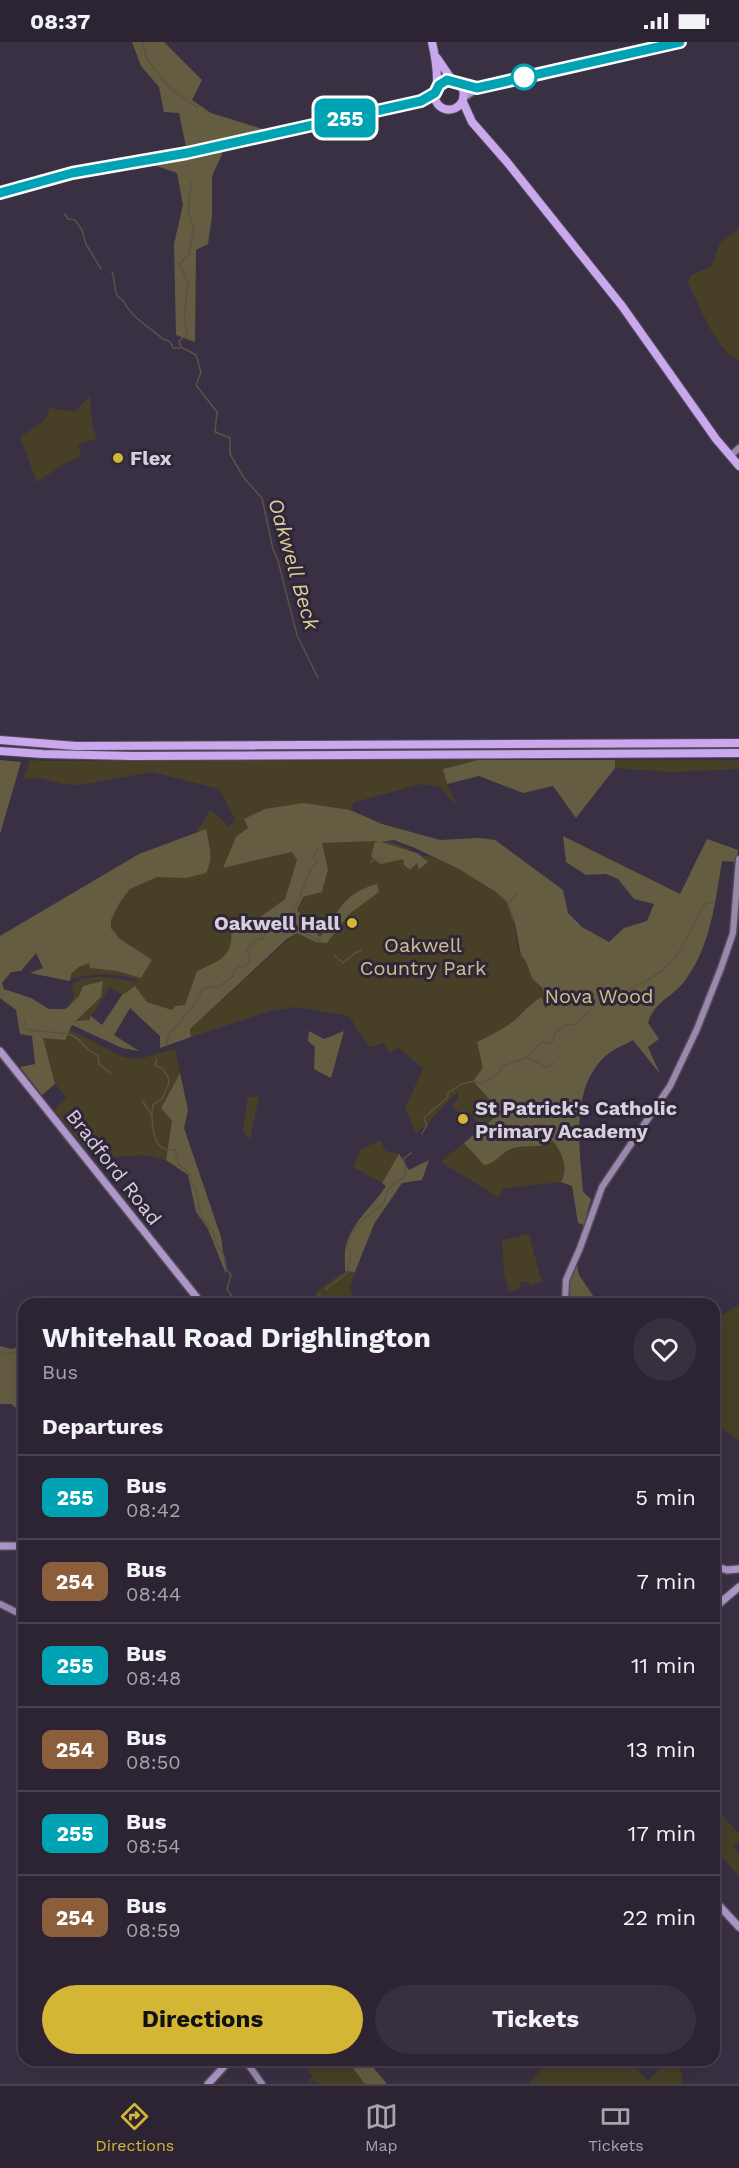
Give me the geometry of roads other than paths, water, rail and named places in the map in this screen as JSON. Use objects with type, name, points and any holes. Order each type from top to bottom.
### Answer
[{"type":"highway","points":[[432,42],[435,54],[436,100],[442,108],[451,110],[472,122],[507,162],[622,306],[678,387],[739,466]]},
{"type":"highway","points":[[435,54],[452,80],[460,85],[472,122]]},
{"type":"highway","points":[[436,91],[443,82],[452,80]]},
{"type":"highway","points":[[451,110],[458,107],[464,99]]},
{"type":"highway","points":[[0,740],[76,746],[739,743]]},
{"type":"highway","points":[[0,751],[43,754],[739,753]]},
{"type":"main road","points":[[460,85],[477,88],[680,42]]},
{"type":"main road","points":[[464,99],[477,88]]},
{"type":"main road","points":[[0,194],[72,173],[187,153],[421,101],[436,91]]},
{"type":"main road","points":[[421,101],[442,108]]},
{"type":"main road","points":[[730,456],[739,448]]},
{"type":"main road","points":[[566,1298],[567,1280],[602,1187],[670,1086],[685,1056],[721,968],[733,933],[739,859]]},
{"type":"main road","name":"Bradford Road","points":[[0,1051],[197,1298]]},
{"type":"main road","points":[[0,1546],[18,1546]]},
{"type":"main road","points":[[720,1568],[739,1569]]},
{"type":"main road","points":[[720,1603],[739,1587]]},
{"type":"main road","points":[[0,1604],[18,1613]]},
{"type":"main road","points":[[720,1906],[739,1927]]},
{"type":"main road","points":[[207,2084],[225,2066]]},
{"type":"main road","points":[[249,2066],[262,2084]]},
{"type":"waterway","points":[[143,42],[146,58],[169,87],[198,108]]},
{"type":"waterway","points":[[181,347],[179,341],[188,334],[184,320],[188,283],[179,264],[188,256],[194,229],[188,211],[191,182]]},
{"type":"waterway","points":[[65,214],[68,219],[75,220],[82,230],[86,244],[101,269]]},
{"type":"waterway","points":[[112,272],[117,295],[127,308],[142,323],[171,343],[173,348],[180,348]]},
{"type":"waterway","name":"Oakwell Beck","points":[[181,347],[196,355],[201,372],[196,385],[217,412],[215,432],[230,438],[230,454],[244,478],[262,498],[273,549],[297,635],[318,678]]},
{"type":"waterway","name":"Oakwell Beck","points":[[166,1045],[169,1034],[192,1008],[203,989],[210,986],[216,988],[232,977],[233,972],[239,966],[244,967],[249,963],[250,954],[246,951],[254,941],[264,938],[266,932],[284,925],[288,915],[296,906],[310,870],[318,861],[313,858],[318,849]]},
{"type":"waterway","points":[[379,863],[386,857]]},
{"type":"waterway","points":[[371,862],[379,860]]},
{"type":"waterway","points":[[514,921],[508,904],[518,893]]},
{"type":"waterway","points":[[626,991],[653,976],[671,962],[706,903],[713,903]]},
{"type":"waterway","points":[[287,923],[320,941]]},
{"type":"waterway","points":[[334,955],[343,963],[362,950]]},
{"type":"waterway","points":[[422,1134],[427,1124],[425,1117],[448,1097],[448,1093],[461,1084],[475,1081],[480,1084],[498,1074],[503,1066],[525,1058],[542,1042],[548,1044],[553,1041],[555,1032],[568,1024],[574,1025],[589,1012]]},
{"type":"waterway","points":[[25,1021],[23,1028],[75,1037],[98,1055],[99,1064],[110,1073]]},
{"type":"waterway","points":[[526,1057],[547,1067],[554,1063]]},
{"type":"waterway","points":[[157,1059],[155,1065],[163,1069],[169,1083],[162,1099],[153,1105],[154,1133],[158,1144],[168,1150],[175,1150],[178,1164],[190,1174],[191,1183],[196,1190],[201,1217],[213,1232],[215,1241],[225,1258],[226,1269],[231,1275],[227,1289],[233,1298]]},
{"type":"waterway","points":[[142,1100],[151,1114]]},
{"type":"waterway","points":[[326,1289],[347,1273],[351,1252],[348,1250],[350,1235],[360,1223],[385,1202],[390,1187],[403,1178],[406,1170],[403,1159],[411,1153]]},
{"type":"waterway","points":[[319,1298],[320,1294]]},
{"type":"waterway","points":[[0,1353],[18,1354]]},
{"type":"place","name":"Flex","points":[[118,458]]},
{"type":"place","name":"Oakwell Hall","points":[[352,923]]},
{"type":"place","name":"St Patrick's Catholic Primary Academy","points":[[463,1119]]},
{"type":"park label","name":"Oakwell Country Park","points":[[423,956]]},
{"type":"park label","name":"Nova Wood","points":[[599,996]]}]
